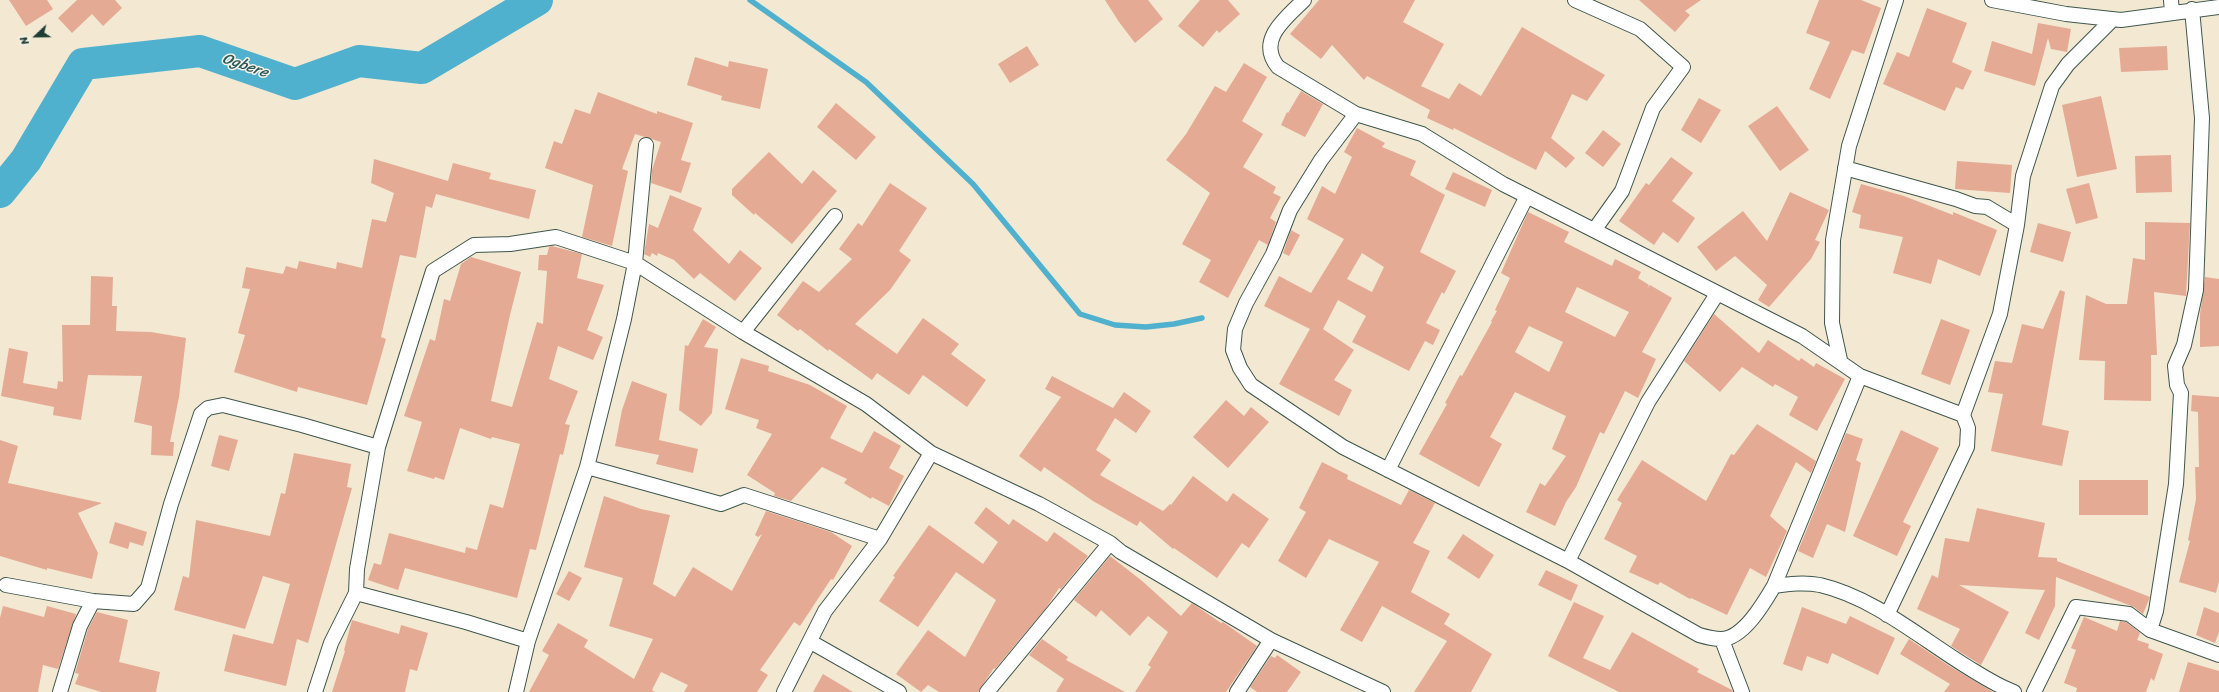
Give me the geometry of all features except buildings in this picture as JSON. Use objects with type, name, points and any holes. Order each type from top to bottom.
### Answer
[{"type":"street","points":[[1304,0],[1277,27],[1271,36],[1271,54],[1278,67],[1356,114],[1422,134],[1527,196],[1587,228],[1595,229],[1717,294],[1802,336],[1840,360],[1860,376],[1963,415]]},
{"type":"street","points":[[1575,0],[1640,29],[1683,67],[1653,108],[1622,191],[1595,229]]},
{"type":"street","points":[[1840,360],[1832,323],[1833,240],[1849,146],[1896,0]]},
{"type":"street","points":[[1992,0],[2066,14],[2121,20],[2172,6],[2192,9],[2219,7]]},
{"type":"street","points":[[2150,630],[2156,611],[2176,484],[2181,393],[2177,385],[2175,366],[2184,345],[2196,290],[2202,118],[2192,9]]},
{"type":"street","points":[[1887,615],[1967,446],[1968,428],[1963,415],[2000,314],[2017,225],[2023,176],[2052,86],[2068,64],[2113,19]]},
{"type":"street","points":[[1356,114],[1321,160],[1290,210],[1273,254],[1246,303],[1235,329],[1233,350],[1240,368],[1251,385],[1343,447],[1568,561],[1699,635],[1722,640],[1735,635],[1746,627],[1774,586],[1860,376]]},
{"type":"street","points":[[516,692],[528,640],[587,468],[624,318],[635,264],[646,145]]},
{"type":"street","points":[[1845,168],[1956,199],[1975,206],[1987,207],[2017,225]]},
{"type":"street","points":[[1388,470],[1527,196]]},
{"type":"street","points":[[743,332],[835,216]]},
{"type":"street","points":[[316,692],[331,643],[356,593],[357,569],[378,447],[434,271],[474,245],[510,244],[556,237],[635,264],[743,332],[866,404],[931,453],[1039,504],[1110,543],[1121,552],[1271,640],[1382,692]]},
{"type":"street","points":[[1568,561],[1648,402],[1717,294]]},
{"type":"street","points":[[6,584],[93,601],[134,604],[148,588],[171,504],[201,414],[208,408],[223,406],[302,424],[378,447]]},
{"type":"street","points":[[784,692],[811,642],[825,611],[880,539],[931,453]]},
{"type":"street","points":[[587,468],[721,504],[744,495],[880,539]]},
{"type":"street","points":[[987,692],[1110,543]]},
{"type":"street","points":[[1774,586],[1799,583],[1819,585],[1852,596],[1887,615],[2003,688],[2014,692]]},
{"type":"street","points":[[356,593],[528,640]]},
{"type":"street","points":[[60,692],[80,626],[93,601]]},
{"type":"street","points":[[2034,692],[2076,608],[2129,614],[2150,630],[2219,655]]},
{"type":"street","points":[[1237,692],[1271,640]]},
{"type":"street","points":[[1722,640],[1742,692]]},
{"type":"street","points":[[811,642],[899,692]]},
{"type":"waterway","name":"Ogbere","points":[[0,192],[26,160],[83,64],[200,51],[295,84],[359,61],[422,68],[537,0]]},
{"type":"waterway","points":[[750,0],[866,82],[973,184],[1080,314],[1115,325],[1146,327],[1174,324],[1202,318]]}]
